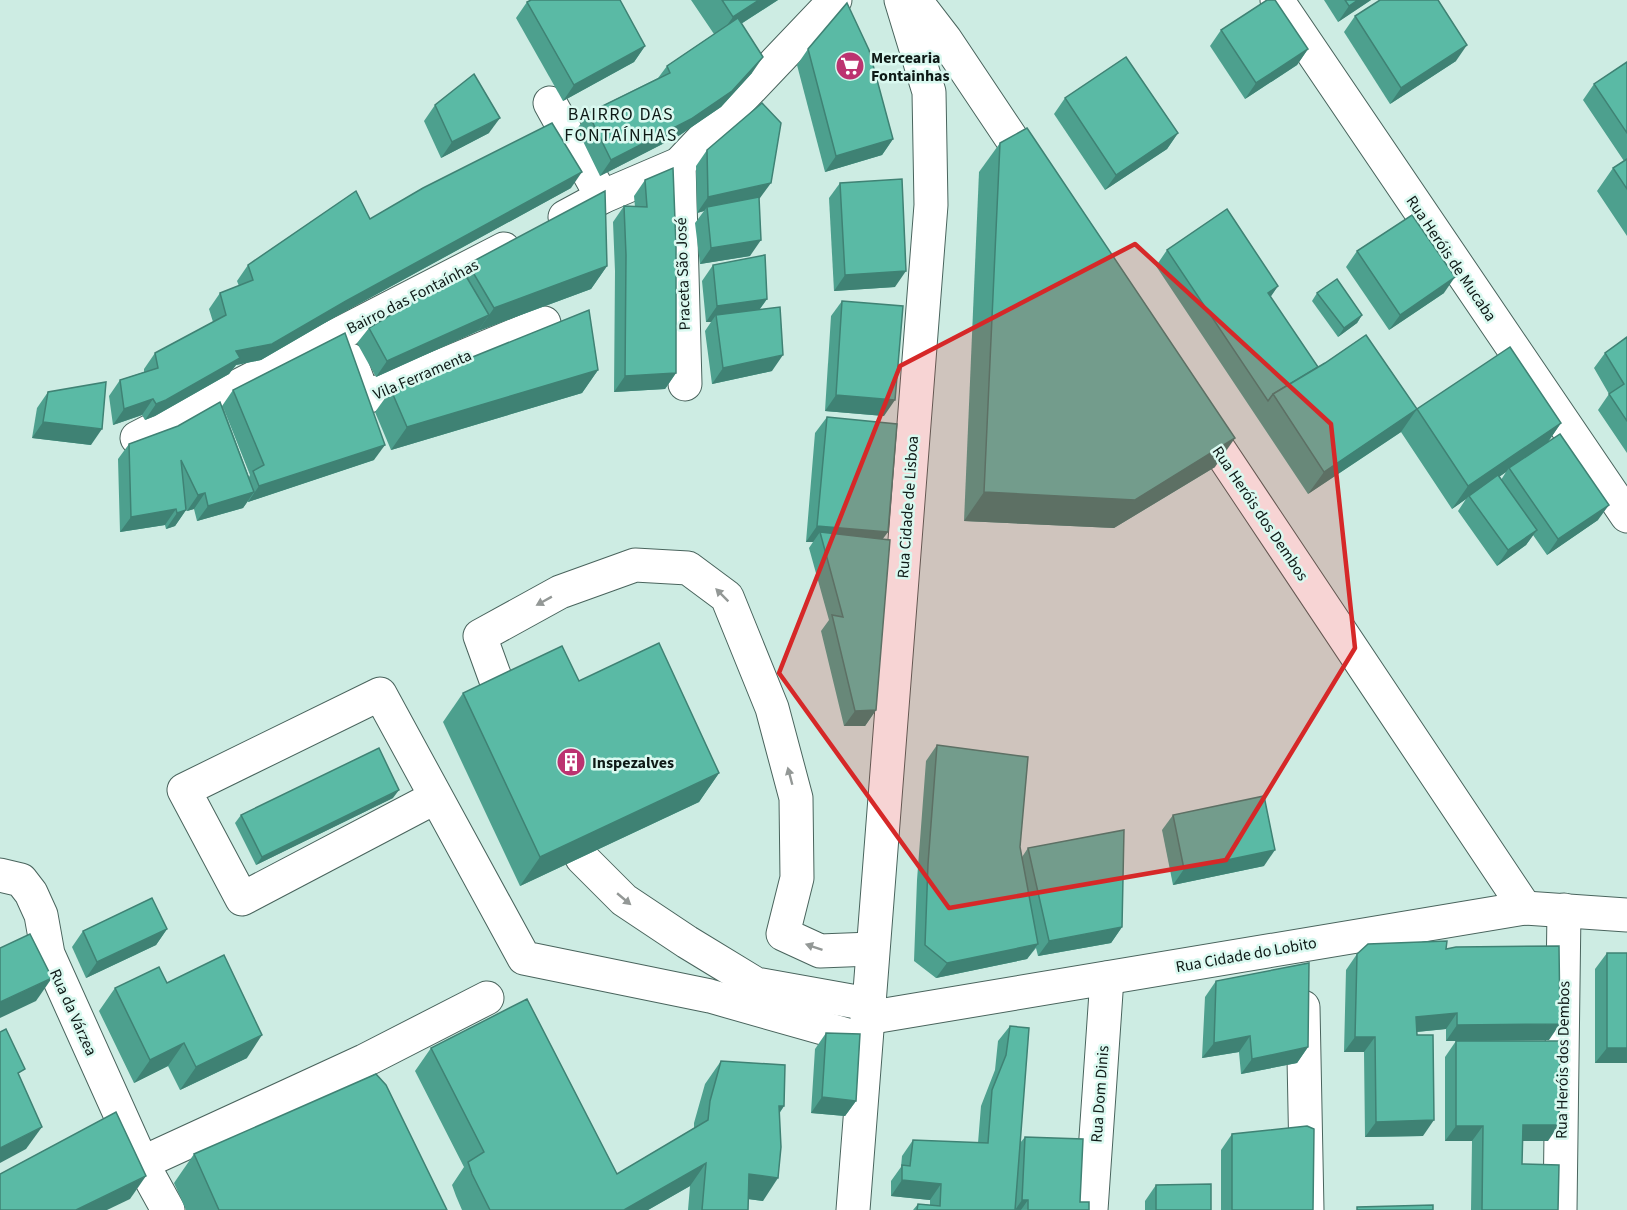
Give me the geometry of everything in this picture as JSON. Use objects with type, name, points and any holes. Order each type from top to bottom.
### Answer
[{"type":"street","name":"Bairro das Fontaínhas","points":[[138,438],[602,198],[680,164],[835,0]]},
{"type":"street","name":"Rua Cidade de Lisboa","points":[[853,1210],[930,205],[929,92],[901,0]]},
{"type":"street","points":[[915,0],[945,39],[1050,197]]},
{"type":"street","name":"Rua Heróis de Mucaba","points":[[1277,0],[1627,516]]},
{"type":"street","points":[[550,103],[602,198]]},
{"type":"street","name":"Praceta São José","points":[[680,164],[685,384]]},
{"type":"street","name":"Vila Ferramenta","points":[[340,334],[364,398],[543,323]]},
{"type":"street","name":"Rua Heróis dos Dembos","points":[[1182,394],[1525,908]]},
{"type":"street","points":[[501,694],[480,636],[560,592],[635,565],[688,568],[727,597],[772,708],[796,798],[797,878],[783,934],[820,951],[872,949]]},
{"type":"street","points":[[436,796],[242,899],[184,790],[380,694],[436,796],[524,958],[710,996],[867,1021]]},
{"type":"street","points":[[582,858],[624,900],[756,984],[867,1021]]},
{"type":"street","name":"Rua da Várzea","points":[[0,875],[21,880],[31,893],[41,915],[48,954],[142,1163],[168,1210]]},
{"type":"street","name":"Rua Cidade do Lobito","points":[[867,1021],[1525,908],[1627,915]]},
{"type":"street","name":"Rua Heróis dos Dembos","points":[[1560,1210],[1564,910]]},
{"type":"street","points":[[1302,945],[1308,1210]]},
{"type":"street","name":"Rua Dom Dinis","points":[[1091,1210],[1107,978]]},
{"type":"street","points":[[142,1163],[368,1072],[487,998]]},
{"type":"highlighted area","points":[[1135,244],[1331,424],[1355,648],[1226,860],[949,908],[779,673],[900,366]]},
{"type":"building","points":[[531,0],[620,0],[645,46],[574,85],[527,2]]},
{"type":"building","points":[[722,0],[759,0],[733,17]]},
{"type":"building","points":[[1267,0],[1275,0],[1308,49],[1256,83],[1221,30]]},
{"type":"building","points":[[1345,0],[1358,0],[1349,6]]},
{"type":"building","points":[[1380,0],[1438,0],[1467,45],[1401,88],[1355,16]]},
{"type":"building","points":[[847,3],[869,50],[893,139],[836,156],[808,49]]},
{"type":"building","points":[[738,18],[763,57],[732,91],[691,119],[611,160],[588,113],[670,73],[667,66]]},
{"type":"building","points":[[1126,57],[1178,133],[1116,175],[1065,98]]},
{"type":"building","points":[[1627,62],[1627,133],[1594,84]]},
{"type":"building","points":[[474,74],[500,118],[452,142],[435,105]]},
{"type":"building","points":[[762,103],[781,123],[771,183],[708,197],[707,150]]},
{"type":"building","points":[[552,123],[582,172],[272,344],[236,351],[240,358],[166,400],[156,404],[153,399],[124,409],[120,380],[158,368],[155,353],[226,315],[220,293],[253,280],[248,265],[356,191],[370,219],[423,188]]},
{"type":"building","points":[[1027,128],[1235,438],[1135,500],[984,492],[1000,143]]},
{"type":"building","points":[[1627,159],[1627,189],[1613,168]]},
{"type":"building","points":[[673,168],[676,247],[676,373],[625,376],[624,206],[647,207],[645,180]]},
{"type":"building","points":[[902,179],[906,271],[845,275],[840,183]]},
{"type":"building","points":[[605,191],[607,266],[494,308],[468,264]]},
{"type":"building","points":[[759,197],[761,240],[711,248],[707,207]]},
{"type":"building","points":[[1227,209],[1278,286],[1268,293],[1318,367],[1273,394],[1268,401],[1167,250]]},
{"type":"building","points":[[1412,215],[1455,277],[1400,315],[1357,251]]},
{"type":"building","points":[[765,255],[767,299],[717,306],[713,265]]},
{"type":"building","points":[[463,271],[489,315],[387,361],[369,328]]},
{"type":"building","points":[[1337,279],[1362,315],[1344,328],[1317,293]]},
{"type":"building","points":[[842,301],[903,306],[895,400],[836,395]]},
{"type":"building","points":[[780,307],[783,355],[723,368],[716,315]]},
{"type":"building","points":[[589,310],[598,370],[407,427],[391,390]]},
{"type":"building","points":[[345,333],[385,445],[259,486],[253,471],[264,465],[233,390]]},
{"type":"building","points":[[1366,335],[1417,409],[1324,472],[1273,394]]},
{"type":"building","points":[[1627,337],[1627,421],[1609,394],[1624,384],[1605,353]]},
{"type":"building","points":[[1510,347],[1561,423],[1468,486],[1417,409]]},
{"type":"building","points":[[106,382],[102,429],[43,422],[48,392]]},
{"type":"building","points":[[220,402],[254,492],[208,506],[205,493],[198,495],[181,460],[186,510],[177,513],[176,509],[131,517],[129,444],[178,426]]},
{"type":"building","points":[[827,417],[897,424],[888,532],[817,526]]},
{"type":"building","points":[[1560,434],[1609,505],[1558,539],[1509,468]]},
{"type":"building","points":[[1498,475],[1537,530],[1508,550],[1469,496]]},
{"type":"building","points":[[820,532],[890,540],[876,710],[855,711],[832,615],[843,617]]},
{"type":"building","name":"Inspezalves","points":[[659,643],[719,773],[540,857],[463,693],[562,646],[579,681]]},
{"type":"building","points":[[937,745],[1028,757],[1020,847],[1038,944],[947,963],[925,945],[928,864]]},
{"type":"building","points":[[379,748],[399,790],[262,857],[241,815]]},
{"type":"building","points":[[1264,796],[1275,850],[1184,869],[1173,815]]},
{"type":"building","points":[[1124,830],[1122,927],[1049,941],[1028,848]]},
{"type":"building","points":[[152,898],[167,929],[97,962],[83,931]]},
{"type":"building","points":[[30,934],[52,978],[0,1002],[0,948]]},
{"type":"building","points":[[1447,941],[1446,949],[1559,946],[1560,1024],[1457,1025],[1457,1013],[1416,1017],[1417,1035],[1433,1035],[1434,1120],[1376,1122],[1375,1037],[1355,1037],[1357,954],[1368,944]]},
{"type":"building","points":[[1607,953],[1627,953],[1627,1048],[1607,1048]]},
{"type":"building","points":[[224,955],[262,1035],[196,1067],[184,1043],[150,1060],[115,988],[159,967],[167,983]]},
{"type":"building","points":[[1309,963],[1308,1047],[1252,1059],[1250,1036],[1214,1043],[1216,981]]},
{"type":"building","points":[[527,999],[617,1174],[708,1120],[710,1101],[721,1061],[785,1065],[784,1106],[779,1106],[781,1147],[778,1178],[749,1174],[748,1210],[702,1210],[706,1163],[624,1210],[490,1210],[468,1162],[484,1152],[431,1048]]},
{"type":"building","points":[[1010,1026],[1029,1028],[1015,1210],[917,1210],[918,1204],[940,1206],[941,1184],[902,1180],[902,1165],[910,1166],[913,1140],[988,1143],[992,1090],[1006,1055]]},
{"type":"building","points":[[6,1029],[25,1069],[18,1073],[42,1127],[0,1148],[0,1032]]},
{"type":"building","points":[[826,1033],[860,1034],[856,1101],[822,1097]]},
{"type":"building","points":[[1456,1041],[1560,1041],[1559,1125],[1523,1125],[1522,1164],[1559,1165],[1558,1210],[1482,1210],[1483,1126],[1456,1126]]},
{"type":"building","points":[[376,1074],[386,1085],[447,1210],[219,1210],[194,1154]]},
{"type":"building","points":[[116,1112],[146,1176],[76,1210],[0,1210],[0,1174]]},
{"type":"building","points":[[1307,1126],[1314,1129],[1313,1210],[1232,1210],[1232,1134]]},
{"type":"building","points":[[1025,1137],[1083,1139],[1080,1202],[1089,1202],[1089,1210],[1028,1210],[1028,1200],[1022,1200]]},
{"type":"building","points":[[1211,1184],[1211,1210],[1156,1210],[1156,1185]]},
{"type":"building","points":[[1433,1205],[1433,1210],[1357,1210],[1357,1207]]},
{"type":"place","name":"Mercearia Fontainhas","points":[[850,66]]},
{"type":"place","name":"Inspezalves","points":[[571,762]]},
{"type":"district","name":"BAIRRO DAS FONTAÍNHAS","points":[[621,124]]}]
